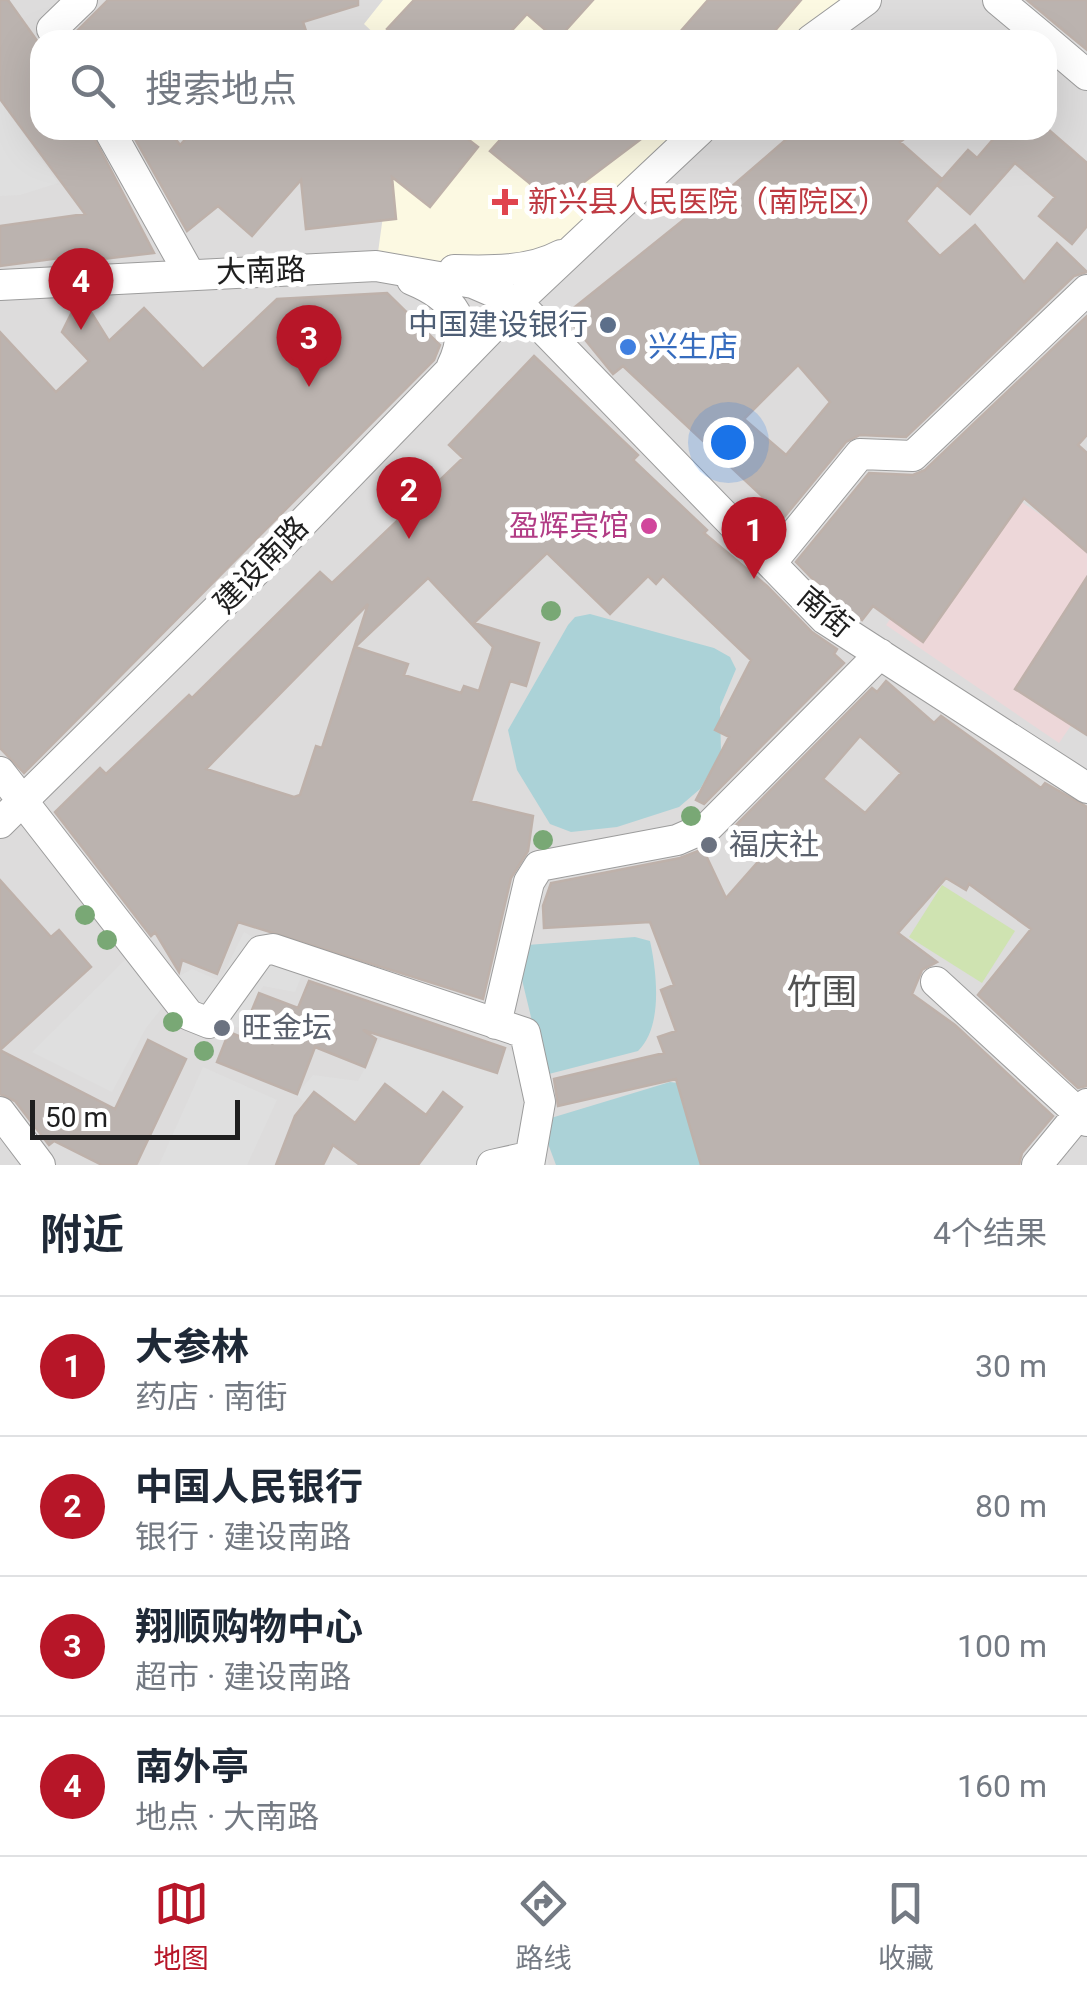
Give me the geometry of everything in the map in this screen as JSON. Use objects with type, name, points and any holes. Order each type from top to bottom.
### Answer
[{"type":"street","points":[[53,30],[82,0]]},
{"type":"street","points":[[825,30],[866,0]]},
{"type":"street","points":[[998,0],[1033,30]]},
{"type":"street","points":[[1057,50],[1087,75]]},
{"type":"street","points":[[115,140],[189,274]]},
{"type":"street","points":[[376,266],[513,268],[546,263],[584,239],[689,140]]},
{"type":"street","name":"建设南路","points":[[0,822],[246,581],[450,370],[584,239]]},
{"type":"street","points":[[376,266],[432,289],[457,309],[462,323],[460,349],[450,370]]},
{"type":"street","name":"大南路","points":[[0,285],[376,266],[472,284],[518,302]]},
{"type":"street","points":[[770,563],[860,454],[913,456],[1087,290]]},
{"type":"street","name":"南街","points":[[518,302],[825,619],[1087,788]]},
{"type":"street","points":[[496,1024],[528,882],[538,866],[678,840],[709,826],[868,671],[880,654]]},
{"type":"street","points":[[0,772],[189,1015],[208,1023],[261,951],[273,948],[524,1034],[531,1046],[540,1102],[529,1161],[492,1165]]},
{"type":"street","points":[[936,982],[1084,1113],[1037,1165]]},
{"type":"street","points":[[0,1112],[40,1165]]},
{"type":"shaded area","points":[[0,0],[1087,0],[1087,1165],[0,1165]]},
{"type":"shaded area","points":[[383,0],[866,0],[825,30],[370,30],[364,24]]},
{"type":"shaded area","points":[[0,101],[58,183],[20,195],[0,196]]},
{"type":"shaded area","name":"新兴县人民医院（南院区）","points":[[413,140],[689,140],[517,302],[376,267],[390,165]]},
{"type":"shaded area","points":[[986,478],[1087,546],[1087,702],[1059,743],[886,625]]},
{"type":"shaded area","points":[[244,932],[305,967],[295,992],[263,986],[240,1028],[174,1010],[160,987],[192,969],[220,981]]},
{"type":"shaded area","points":[[129,956],[166,1003],[146,1028],[112,1092],[32,1052]]},
{"type":"shaded area","points":[[395,1014],[518,1053],[549,1165],[375,1165],[296,1095],[313,1075],[358,1081]]},
{"type":"shaded area","points":[[203,1067],[277,1100],[247,1165],[159,1165]]},
{"type":"green space","points":[[942,885],[1015,931],[982,983],[909,937]]},
{"type":"water","points":[[590,614],[714,648],[730,657],[736,669],[720,707],[721,753],[700,789],[679,807],[617,827],[571,832],[550,824],[517,770],[508,730],[568,625],[575,617]]},
{"type":"water","points":[[635,937],[650,941],[655,968],[655,1014],[646,1041],[638,1051],[545,1075],[517,959],[527,945]]},
{"type":"water","points":[[670,1082],[678,1083],[705,1165],[556,1165],[544,1133],[551,1118]]},
{"type":"building","points":[[0,0],[8,0],[30,31],[30,140],[0,99]]},
{"type":"building","points":[[108,0],[358,0],[358,5],[303,22],[306,30],[78,30]]},
{"type":"building","points":[[414,0],[593,0],[566,30],[545,30],[527,14],[512,30],[387,29]]},
{"type":"building","points":[[708,0],[801,0],[776,30],[682,30]]},
{"type":"building","points":[[1027,0],[1087,0],[1087,50],[1058,26]]},
{"type":"building","points":[[1057,137],[1087,163],[1087,226],[1072,244],[1039,216],[1055,197],[1015,163],[970,214],[937,185],[968,150],[977,158],[992,140],[1057,140]]},
{"type":"building","points":[[30,140],[95,140],[154,253],[76,262],[75,256],[0,266],[0,226],[85,214]]},
{"type":"building","points":[[136,140],[176,140],[180,145],[185,140],[469,140],[478,147],[430,207],[392,177],[396,219],[306,229],[301,180],[252,236],[218,206],[187,231]]},
{"type":"building","points":[[500,140],[640,140],[555,204],[490,151]]},
{"type":"building","points":[[785,140],[903,140],[900,142],[942,179],[906,221],[940,256],[975,225],[1024,282],[1057,243],[1087,272],[1074,276],[906,437],[860,435],[846,442],[776,527],[754,508],[763,497],[623,366],[613,374],[565,315],[727,185],[730,188]],"holes":[[[798,365],[830,402],[786,455],[744,419]]]},
{"type":"building","points":[[387,293],[440,345],[434,360],[24,773],[0,748],[0,332],[56,392],[89,361],[62,332],[72,312],[91,312],[109,341],[144,308],[203,369],[277,299]]},
{"type":"building","points":[[1087,316],[1087,435],[1078,445],[1087,453],[1087,552],[1024,498],[923,642],[873,606],[862,620],[837,604],[796,562],[869,473],[913,475],[925,470]]},
{"type":"building","points":[[534,356],[638,455],[633,460],[707,530],[704,533],[767,586],[812,632],[837,649],[834,654],[844,663],[704,804],[696,800],[729,737],[715,730],[751,660],[663,576],[656,584],[648,576],[610,614],[547,553],[474,623],[539,643],[526,686],[510,681],[471,801],[533,816],[528,851],[511,878],[483,999],[238,922],[217,974],[182,960],[179,972],[155,932],[151,936],[55,812],[100,768],[106,774],[189,695],[192,698],[320,572],[332,583],[463,458],[449,445]],"holes":[[[428,578],[493,647],[479,691],[464,686],[461,693],[404,675],[408,664],[355,647]],[[368,604],[322,748],[316,746],[300,795],[294,797],[206,769]]]},
{"type":"building","points":[[1087,577],[1087,735],[1015,689]]},
{"type":"building","points":[[886,681],[934,723],[941,716],[1041,788],[1045,783],[1087,807],[1087,1086],[1078,1088],[978,995],[1031,929],[969,884],[966,890],[946,878],[898,933],[937,962],[922,970],[912,994],[955,1025],[1053,1116],[1022,1153],[1019,1165],[701,1165],[676,1079],[558,1106],[554,1079],[664,1053],[658,1037],[676,1031],[661,990],[674,985],[650,922],[544,928],[543,906],[551,883],[680,858],[703,849],[726,898],[763,856],[732,829],[872,688],[877,692]],"holes":[[[860,736],[901,773],[865,813],[823,779]]]},
{"type":"building","points":[[0,880],[51,937],[59,930],[91,967],[0,1050]]},
{"type":"building","points":[[309,981],[505,1048],[497,1073],[363,1030],[376,1039],[365,1067],[315,1047],[297,1094],[217,1062],[229,1032],[241,1037],[259,993],[298,1008]]},
{"type":"building","points":[[148,1040],[186,1059],[136,1165],[102,1165],[54,1141],[49,1145],[15,1101],[0,1094],[0,1050],[115,1109]]},
{"type":"building","points":[[385,1084],[426,1115],[443,1092],[462,1107],[418,1165],[360,1165],[333,1145],[323,1165],[276,1165],[295,1116],[314,1092],[355,1123]]},
{"type":"place","name":"新兴县人民医院（南院区）","points":[[505,202]]},
{"type":"place","name":"中国建设银行","points":[[608,325]]},
{"type":"place","name":"南外亭","points":[[81,330]]},
{"type":"place","name":"兴生店","points":[[628,347]]},
{"type":"place","name":"翔顺购物中心","points":[[309,387]]},
{"type":"place","name":"盈辉宾馆","points":[[649,526]]},
{"type":"place","name":"中国人民银行","points":[[409,539]]},
{"type":"place","name":"大参林","points":[[754,579]]},
{"type":"place","name":"福庆社","points":[[709,845]]},
{"type":"place","name":"旺金坛","points":[[222,1028]]},
{"type":"district","name":"竹围","points":[[822,992]]}]
